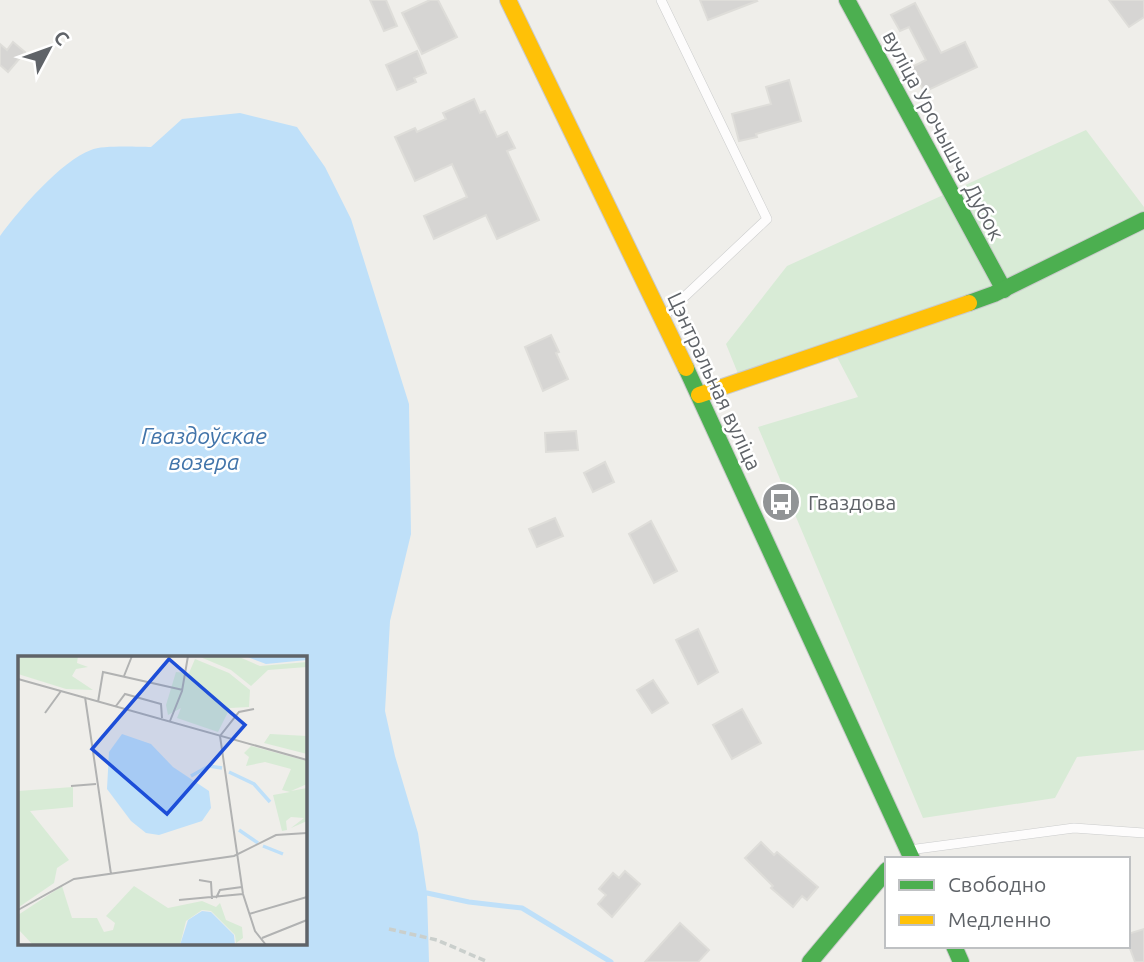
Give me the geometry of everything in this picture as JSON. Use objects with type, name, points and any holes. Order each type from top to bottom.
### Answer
[{"type":"street","name":"Цэнтральная вуліца","points":[[508,0],[663,317],[910,855]]},
{"type":"street","name":"вуліца Урочышча Дубок","points":[[847,0],[1004,290]]},
{"type":"street","points":[[699,395],[1004,290],[1144,220]]},
{"type":"street","points":[[810,962],[885,872]]},
{"type":"lane","points":[[662,0],[766,219],[663,317]]},
{"type":"lane","points":[[910,855],[1074,828],[1144,833]]},
{"type":"path","points":[[389,929],[436,940],[488,962]]},
{"type":"green space","points":[[1086,130],[1144,207],[1144,750],[1077,757],[1055,798],[923,818],[758,427],[858,397],[837,357],[741,381],[726,344],[787,266]]},
{"type":"water","name":"Гваздоўскае возера","points":[[240,113],[297,127],[325,167],[351,219],[409,404],[411,534],[390,621],[385,711],[418,833],[427,893],[429,962],[0,962],[0,236],[41,187],[79,156],[103,147],[151,147],[182,119]]},
{"type":"building","points":[[370,0],[386,0],[397,26],[384,31]]},
{"type":"building","points":[[430,0],[438,0],[457,37],[422,54],[402,13]]},
{"type":"building","points":[[700,0],[756,0],[757,1],[708,20]]},
{"type":"building","points":[[1109,0],[1144,0],[1144,17],[1129,27]]},
{"type":"building","points":[[915,3],[941,53],[965,42],[977,67],[924,92],[912,67],[926,60],[909,27],[900,31],[891,15]]},
{"type":"building","points":[[13,42],[25,52],[8,72],[0,65],[0,44],[7,50]]},
{"type":"building","points":[[417,51],[426,73],[414,78],[416,82],[397,90],[386,65]]},
{"type":"building","points":[[789,80],[801,121],[739,141],[732,114],[771,104],[766,87]]},
{"type":"building","points":[[474,99],[480,113],[485,111],[497,137],[507,132],[515,148],[507,151],[539,220],[497,239],[486,215],[434,239],[424,216],[467,197],[452,164],[415,181],[395,137],[415,128],[417,132],[446,119],[443,113]]},
{"type":"building","points":[[551,335],[568,379],[543,391],[525,347]]},
{"type":"building","points":[[576,431],[578,450],[546,452],[545,433]]},
{"type":"building","points":[[605,462],[614,482],[593,492],[584,473]]},
{"type":"building","points":[[555,518],[563,536],[537,547],[529,529]]},
{"type":"building","points":[[651,521],[677,571],[654,583],[629,534]]},
{"type":"building","points":[[698,629],[718,672],[698,684],[676,640]]},
{"type":"building","points":[[653,680],[668,703],[652,713],[637,690]]},
{"type":"building","points":[[742,709],[761,743],[732,759],[713,725]]},
{"type":"building","points":[[761,842],[774,855],[777,852],[818,887],[807,900],[802,896],[793,907],[771,888],[773,886],[745,858]]},
{"type":"building","points":[[625,871],[640,884],[612,917],[598,904],[606,895],[599,889],[613,873],[619,878]]},
{"type":"building","points":[[680,923],[709,950],[698,962],[645,962]]},
{"type":"building","points":[[1144,929],[1144,962],[1135,962],[1130,948],[1130,933]]},
{"type":"waterway","points":[[427,893],[469,902],[522,908],[611,962]]},
{"type":"traffic: fast","points":[[847,0],[1004,290]]},
{"type":"traffic: fast","points":[[969,303],[994,294],[1144,220]]},
{"type":"traffic: fast","points":[[686,368],[911,857]]},
{"type":"traffic: fast","points":[[810,962],[885,872]]},
{"type":"traffic: fast","points":[[955,948],[961,962]]},
{"type":"traffic: slow","points":[[508,0],[686,368]]},
{"type":"traffic: slow","points":[[699,395],[969,303]]},
{"type":"place","name":"Гваздова","points":[[781,502]]}]
